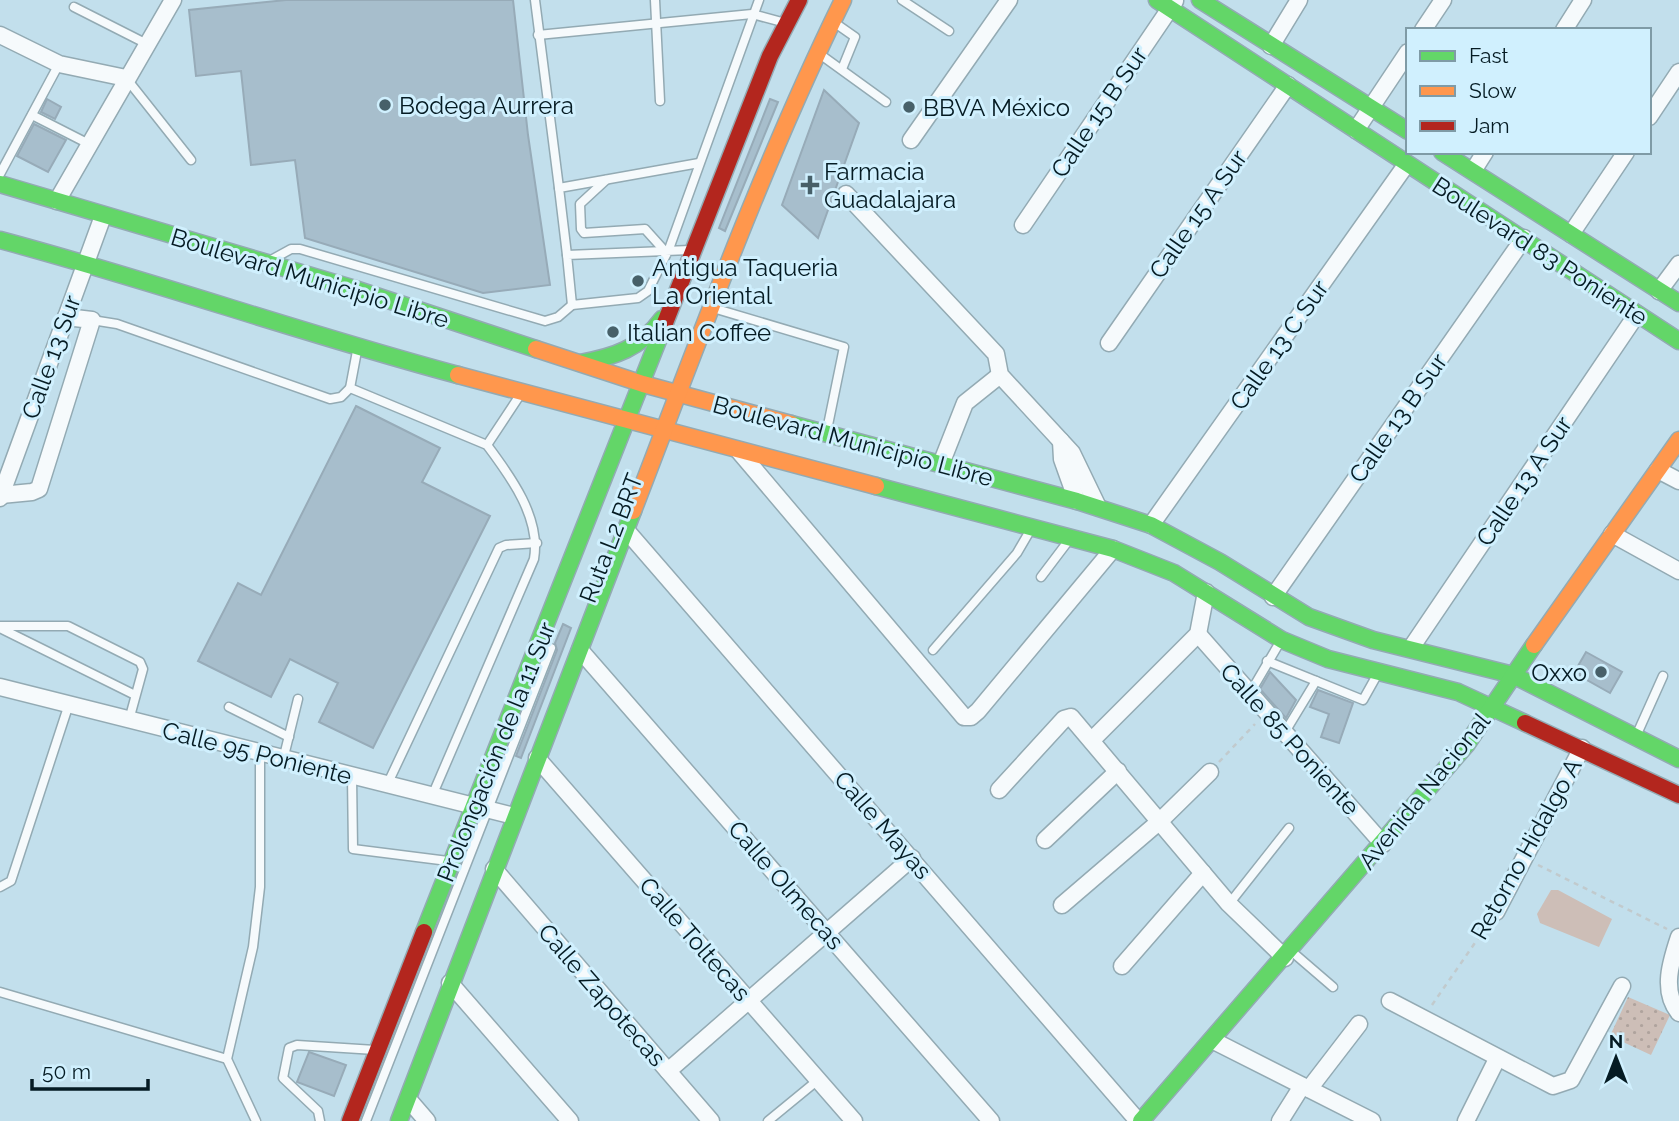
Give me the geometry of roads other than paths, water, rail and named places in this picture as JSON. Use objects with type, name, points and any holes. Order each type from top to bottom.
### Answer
[{"type":"main road","points":[[662,389],[678,294],[770,56],[801,0]]},
{"type":"main road","points":[[662,389],[711,307],[812,50],[843,0]]},
{"type":"main road","points":[[1200,0],[1406,130]]},
{"type":"main road","name":"Boulevard 83 Poniente","points":[[1167,3],[1406,165],[1524,238],[1679,341]]},
{"type":"main road","name":"Boulevard 83 Poniente","points":[[1445,154],[1679,303]]},
{"type":"main road","name":"Boulevard Municipio Libre","points":[[0,184],[352,288],[662,389],[1077,501],[1151,525],[1220,562],[1273,597],[1342,631],[1513,675],[1679,759]]},
{"type":"main road","name":"Boulevard Municipio Libre","points":[[0,240],[86,263],[357,348],[645,427],[1113,549],[1174,573],[1282,640],[1328,659],[1458,692],[1679,795]]},
{"type":"main road","points":[[580,363],[612,357],[645,342],[678,294]]},
{"type":"main road","name":"Prolongación de la 11 Sur","points":[[350,1121],[453,862],[482,809],[662,389]]},
{"type":"main road","name":"Prolongación de la 11 Sur","points":[[399,1121],[488,870],[537,758],[575,647],[626,530],[645,427],[662,389]]},
{"type":"main road","name":"Avenida Nacional","points":[[1140,1121],[1288,954],[1467,744],[1679,440]]},
{"type":"street","points":[[57,201],[173,0]]},
{"type":"street","points":[[1271,46],[1299,0]]},
{"type":"street","points":[[1424,28],[1443,0]]},
{"type":"street","points":[[1565,28],[1583,0]]},
{"type":"street","points":[[912,140],[1008,1]]},
{"type":"street","name":"Calle 15 B Sur","points":[[1023,225],[1167,3]]},
{"type":"street","points":[[0,35],[59,64],[126,78]]},
{"type":"street","points":[[1356,130],[1406,55]]},
{"type":"street","points":[[1651,114],[1679,72]]},
{"type":"street","name":"Calle 15 A Sur","points":[[1109,343],[1288,85]]},
{"type":"street","points":[[1473,171],[1484,154]]},
{"type":"street","points":[[1571,234],[1625,154]]},
{"type":"street","name":"Calle 13 C Sur","points":[[1151,525],[1406,165]]},
{"type":"street","points":[[846,194],[996,354],[1000,375],[1072,453],[1098,507]]},
{"type":"street","name":"Calle 13 Sur","points":[[1,497],[103,216]]},
{"type":"street","name":"Calle 13 B Sur","points":[[1273,597],[1524,238]]},
{"type":"street","points":[[1659,291],[1679,264]]},
{"type":"street","name":"Calle 13 A Sur","points":[[1411,648],[1637,314]]},
{"type":"street","points":[[1,497],[38,489],[92,320],[66,317]]},
{"type":"street","points":[[941,464],[965,403],[1000,375]]},
{"type":"street","points":[[1061,441],[1062,458],[1077,501]]},
{"type":"street","points":[[738,450],[964,717],[971,717],[978,711],[1113,549]]},
{"type":"street","points":[[1658,470],[1679,481]]},
{"type":"street","name":"Calle Mayas","points":[[626,530],[1140,1121]]},
{"type":"street","points":[[1612,534],[1679,571]]},
{"type":"street","points":[[1092,740],[1198,634],[1206,592]]},
{"type":"street","name":"Calle 85 Poniente","points":[[1198,634],[1383,844]]},
{"type":"street","name":"Calle Olmecas","points":[[575,647],[991,1121]]},
{"type":"street","name":"Calle 95 Poniente","points":[[0,687],[510,815]]},
{"type":"street","points":[[999,790],[1064,719],[1071,718],[1230,904],[1288,954]]},
{"type":"street","name":"Retorno Hidalgo A","points":[[1496,912],[1582,748]]},
{"type":"street","name":"Calle Toltecas","points":[[537,758],[853,1121]]},
{"type":"street","points":[[1045,840],[1118,771]]},
{"type":"street","points":[[1062,905],[1160,821],[1210,772]]},
{"type":"street","points":[[668,1071],[912,858]]},
{"type":"street","name":"Calle Zapotecas","points":[[488,870],[711,1121]]},
{"type":"street","points":[[1122,966],[1203,873]]},
{"type":"street","points":[[1673,933],[1670,993],[1679,1013]]},
{"type":"street","points":[[450,983],[570,1121]]},
{"type":"street","points":[[1390,1001],[1553,1086],[1571,1080],[1622,986]]},
{"type":"street","points":[[1280,1121],[1359,1024]]},
{"type":"street","points":[[1212,1040],[1372,1121]]},
{"type":"street","points":[[1466,1121],[1497,1059]]},
{"type":"street","points":[[408,1099],[427,1121]]},
{"type":"lane","points":[[535,0],[572,306]]},
{"type":"lane","points":[[655,0],[660,101]]},
{"type":"lane","points":[[265,263],[291,249],[300,248],[544,321],[558,317],[572,306],[643,295],[666,249],[759,0]]},
{"type":"lane","points":[[662,389],[774,58],[801,0]]},
{"type":"lane","points":[[833,0],[812,50],[886,102]]},
{"type":"lane","points":[[902,0],[949,31]]},
{"type":"lane","points":[[74,7],[147,44]]},
{"type":"lane","points":[[538,34],[752,14],[787,23]]},
{"type":"lane","points":[[832,21],[855,37],[842,69]]},
{"type":"lane","points":[[0,174],[59,64]]},
{"type":"lane","points":[[126,78],[191,160]]},
{"type":"lane","points":[[693,326],[788,94]]},
{"type":"lane","points":[[32,115],[89,144]]},
{"type":"lane","points":[[559,188],[699,163]]},
{"type":"lane","points":[[606,180],[580,204],[581,229],[584,233],[645,229],[666,249]]},
{"type":"lane","points":[[567,255],[666,249],[694,251]]},
{"type":"lane","points":[[352,288],[359,267]]},
{"type":"lane","points":[[711,307],[844,347],[826,433]]},
{"type":"lane","points":[[92,320],[117,324],[330,399],[341,397],[350,388],[357,348]]},
{"type":"lane","points":[[350,388],[487,445],[530,515],[537,543],[534,559],[432,796]]},
{"type":"lane","points":[[487,445],[522,393]]},
{"type":"lane","points":[[933,650],[1017,553],[1033,527]]},
{"type":"lane","points":[[1041,577],[1071,537]]},
{"type":"lane","points":[[387,785],[499,548],[537,543]]},
{"type":"lane","points":[[0,627],[57,624],[79,629],[140,662],[143,669],[129,720]]},
{"type":"lane","points":[[0,627],[135,695]]},
{"type":"lane","points":[[1250,693],[1282,640]]},
{"type":"lane","points":[[366,1121],[482,809],[552,643]]},
{"type":"lane","points":[[510,815],[575,647]]},
{"type":"lane","points":[[1267,661],[1364,700],[1378,673]]},
{"type":"lane","points":[[1636,738],[1663,676]]},
{"type":"lane","points":[[1284,732],[1316,681]]},
{"type":"lane","points":[[283,760],[298,699]]},
{"type":"lane","points":[[0,887],[11,881],[69,704]]},
{"type":"lane","points":[[229,707],[289,737]]},
{"type":"lane","points":[[256,1121],[227,1059],[253,947],[259,899],[260,754]]},
{"type":"lane","points":[[352,777],[353,849],[453,862]]},
{"type":"lane","points":[[1230,904],[1289,828]]},
{"type":"lane","points":[[1288,954],[1333,987]]},
{"type":"lane","points":[[390,1121],[451,957]]},
{"type":"lane","points":[[0,992],[227,1059]]},
{"type":"lane","points":[[320,1121],[318,1111],[283,1078],[289,1048],[297,1045],[378,1050]]},
{"type":"lane","points":[[768,1121],[818,1080]]},
{"type":"place","name":"Bodega Aurrera","points":[[385,105]]},
{"type":"place","name":"BBVA México","points":[[909,107]]},
{"type":"place","name":"Farmacia Guadalajara","points":[[810,185]]},
{"type":"place","name":"Antigua Taqueria La Oriental","points":[[638,281]]},
{"type":"place","name":"Italian Coffee","points":[[613,332]]},
{"type":"place","name":"Oxxo","points":[[1601,672]]}]
